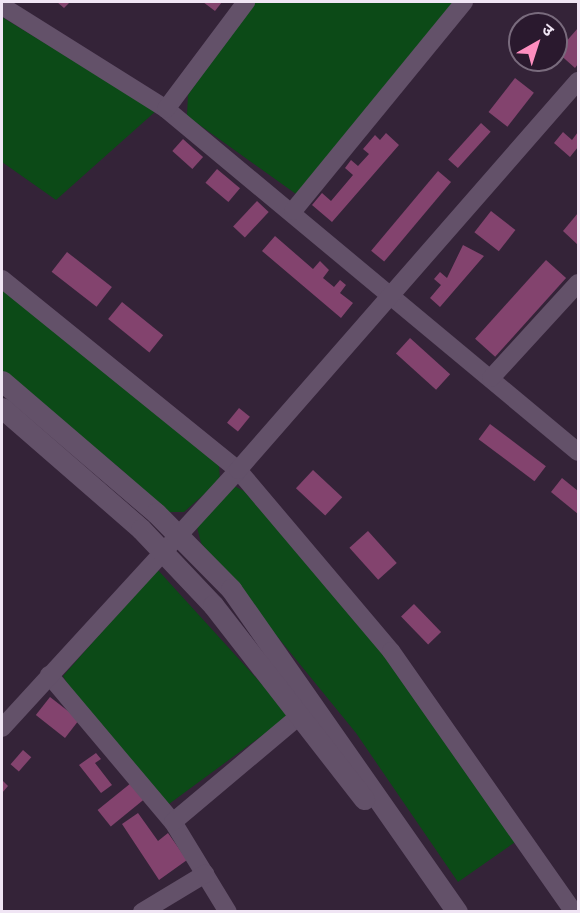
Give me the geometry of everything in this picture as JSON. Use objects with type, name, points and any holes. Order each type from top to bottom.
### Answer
[{"type":"street","points":[[166,109],[246,2]]},
{"type":"street","points":[[293,211],[464,2]]},
{"type":"street","points":[[2,6],[166,109],[293,211],[579,452]]},
{"type":"street","points":[[3,725],[238,470],[579,81]]},
{"type":"street","points":[[2,279],[238,470],[391,651],[574,912]]},
{"type":"street","points":[[491,378],[579,283]]},
{"type":"street","points":[[2,381],[178,534],[231,590],[304,688],[457,912]]},
{"type":"street","points":[[2,408],[161,551],[213,604],[293,709],[351,779],[439,912]]},
{"type":"street","points":[[49,675],[173,822],[228,912]]},
{"type":"street","points":[[173,822],[293,709],[304,688]]},
{"type":"street","points":[[142,912],[206,874]]},
{"type":"green space","points":[[252,2],[456,2],[296,194],[187,116],[188,95]]},
{"type":"green space","points":[[2,17],[156,111],[56,200],[2,162]]},
{"type":"green space","points":[[2,283],[219,466],[220,480],[184,512],[163,512],[122,470],[2,373]]},
{"type":"green space","points":[[234,486],[244,491],[379,643],[521,838],[458,882],[356,733],[201,543],[197,527]]},
{"type":"green space","points":[[157,569],[290,715],[169,804],[80,706],[63,676]]},
{"type":"building","points":[[57,2],[70,2],[64,8]]},
{"type":"building","points":[[203,2],[222,2],[215,11]]},
{"type":"building","points":[[578,28],[578,64],[575,68],[568,62],[568,39]]},
{"type":"building","points":[[515,78],[534,93],[507,127],[489,112]]},
{"type":"building","points":[[481,123],[491,132],[458,168],[448,159]]},
{"type":"building","points":[[563,132],[572,140],[578,132],[578,147],[570,157],[554,143]]},
{"type":"building","points":[[386,133],[399,145],[332,222],[312,205],[322,193],[331,201],[353,175],[345,168],[351,160],[358,166],[369,154],[363,149],[375,135],[380,140]]},
{"type":"building","points":[[183,139],[203,157],[192,169],[172,151]]},
{"type":"building","points":[[217,169],[240,188],[228,202],[205,183]]},
{"type":"building","points":[[438,171],[451,182],[384,262],[371,251]]},
{"type":"building","points":[[257,201],[269,212],[245,238],[233,227]]},
{"type":"building","points":[[491,211],[515,230],[499,251],[474,232]]},
{"type":"building","points":[[578,213],[578,245],[563,231]]},
{"type":"building","points":[[275,236],[313,269],[320,261],[329,270],[323,278],[334,287],[340,280],[346,285],[340,293],[353,303],[341,318],[262,251]]},
{"type":"building","points":[[463,245],[484,256],[440,307],[430,298],[441,285],[434,279],[440,272],[447,278]]},
{"type":"building","points":[[67,252],[112,287],[97,307],[52,272]]},
{"type":"building","points":[[546,260],[566,278],[495,357],[475,339]]},
{"type":"building","points":[[122,302],[163,335],[149,352],[108,319]]},
{"type":"building","points":[[410,338],[450,374],[436,390],[396,354]]},
{"type":"building","points":[[239,408],[250,417],[238,432],[227,423]]},
{"type":"building","points":[[490,424],[546,466],[534,481],[479,439]]},
{"type":"building","points":[[313,470],[342,497],[325,516],[296,488]]},
{"type":"building","points":[[562,478],[578,491],[578,514],[551,492]]},
{"type":"building","points":[[368,531],[397,563],[378,580],[349,548]]},
{"type":"building","points":[[414,604],[441,632],[428,645],[401,617]]},
{"type":"building","points":[[50,697],[79,720],[65,738],[36,715]]},
{"type":"building","points":[[23,750],[31,757],[19,772],[11,764]]},
{"type":"building","points":[[96,753],[101,759],[95,763],[112,785],[101,793],[79,765]]},
{"type":"building","points":[[2,780],[8,786],[2,793]]},
{"type":"building","points":[[131,783],[144,799],[111,826],[98,810]]},
{"type":"building","points":[[138,813],[158,841],[168,833],[187,860],[159,880],[122,824]]}]
